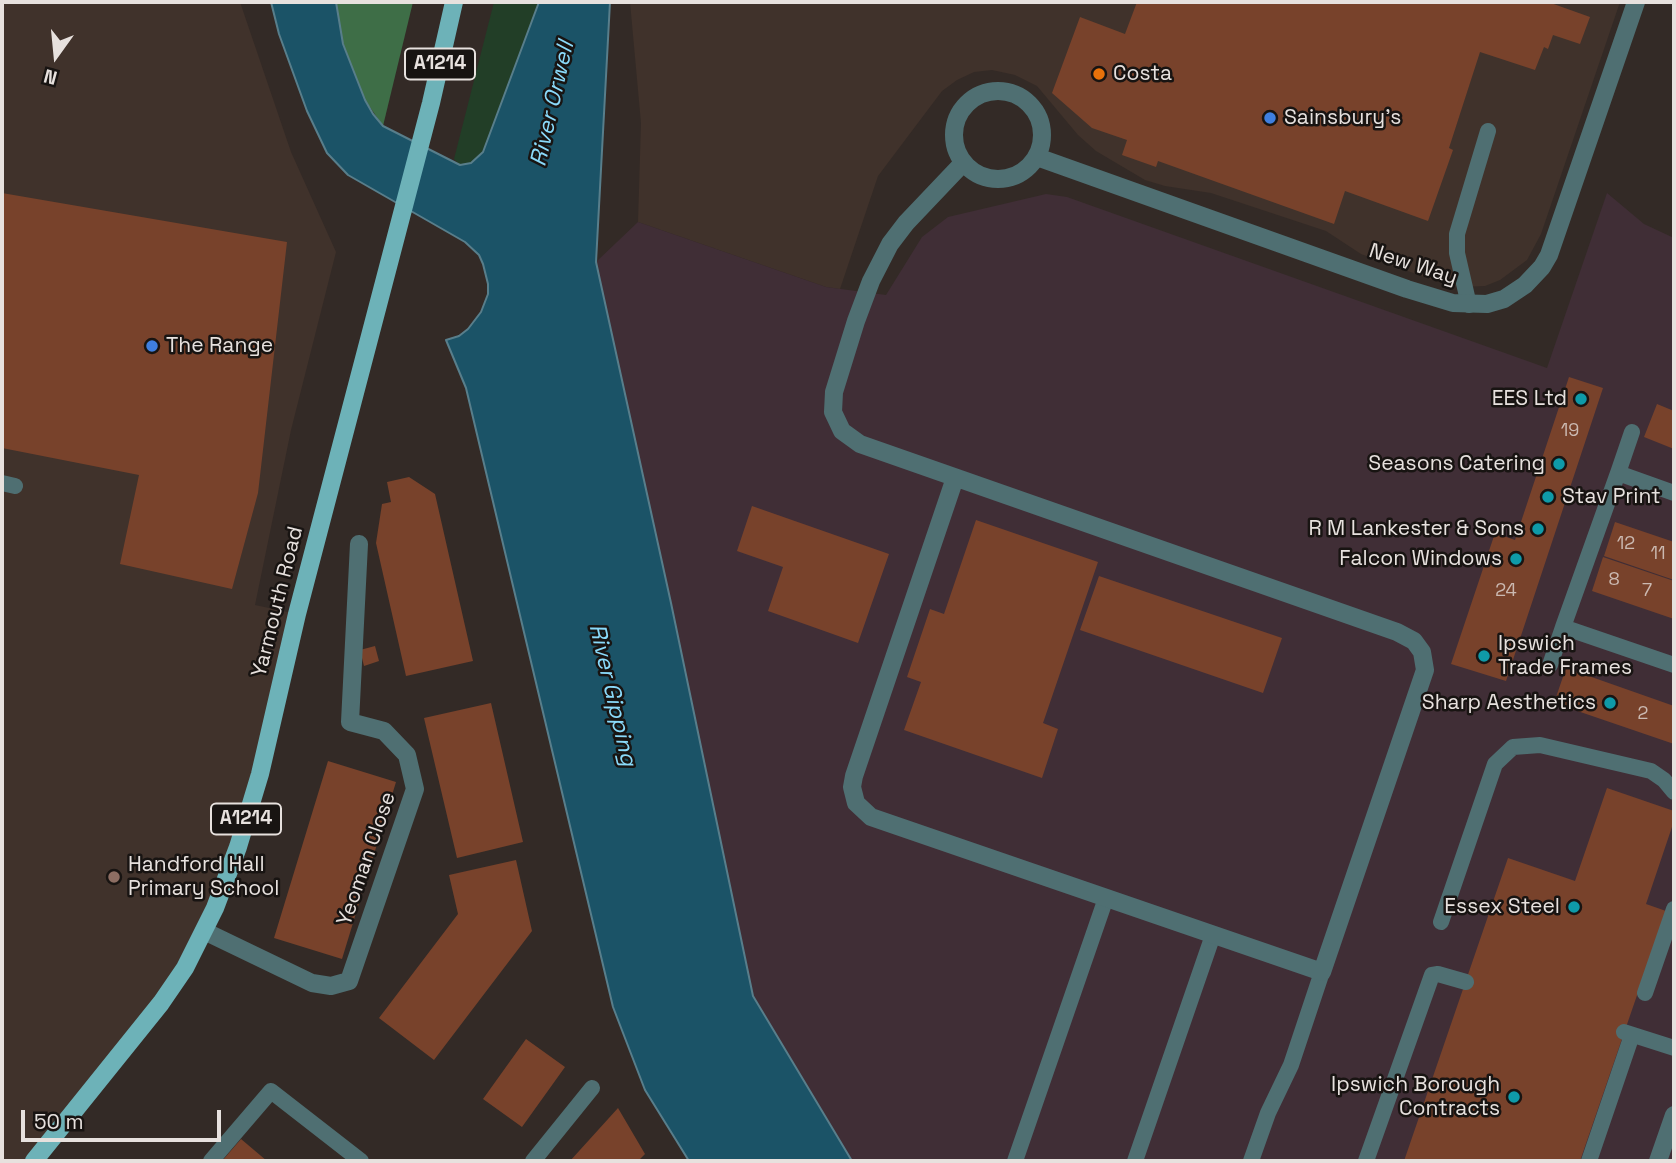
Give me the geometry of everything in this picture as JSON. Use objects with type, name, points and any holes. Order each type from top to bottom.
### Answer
[{"type":"main road","name":"Yarmouth Road","points":[[34,1161],[161,1003],[184,968],[204,931],[238,846],[260,774],[297,614],[454,2]]},
{"type":"street","name":"New Way","points":[[1037,157],[1408,289],[1453,303],[1487,304],[1517,292],[1535,277],[1549,255],[1636,2]]},
{"type":"street","points":[[1001,90],[1025,99],[1040,120],[1042,145],[1037,157],[1019,174],[1008,179],[983,177],[963,163],[953,140],[958,115],[976,96],[1001,90]]},
{"type":"street","points":[[955,478],[854,776],[853,795],[861,810],[871,817],[1322,972],[1425,670],[1420,646],[1397,632],[860,444],[842,431],[836,422],[832,403],[856,321],[880,263],[906,223],[963,163]]},
{"type":"street","name":"Yeoman Close","points":[[204,931],[312,983],[331,986],[349,981],[415,789],[407,755],[384,731],[350,722],[359,544]]},
{"type":"street","points":[[1658,1161],[1674,1115]]},
{"type":"lane","points":[[1469,305],[1458,253],[1457,234],[1488,131]]},
{"type":"lane","points":[[1550,665],[1632,432]]},
{"type":"lane","points":[[1618,473],[1674,493]]},
{"type":"lane","points":[[1563,627],[1674,665]]},
{"type":"lane","points":[[1441,922],[1495,764],[1513,747],[1540,746],[1651,771],[1659,775],[1674,792]]},
{"type":"lane","points":[[1015,1161],[1107,898]]},
{"type":"lane","points":[[1645,993],[1674,909]]},
{"type":"lane","points":[[1135,1161],[1213,935]]},
{"type":"lane","points":[[1251,1161],[1268,1113],[1291,1065],[1322,972]]},
{"type":"lane","points":[[1366,1161],[1432,975],[1438,974],[1466,982]]},
{"type":"lane","points":[[1589,1161],[1628,1033],[1674,1048]]},
{"type":"lane","points":[[533,1161],[592,1088]]},
{"type":"lane","points":[[211,1161],[271,1091],[361,1161]]},
{"type":"shaded area","points":[[2,2],[240,2],[291,152],[336,252],[291,430],[255,605],[297,614],[278,703],[204,931],[34,1161],[2,1161]]},
{"type":"shaded area","points":[[630,2],[1620,2],[1541,234],[1527,260],[1500,280],[1485,286],[1459,287],[1438,282],[1361,254],[1326,231],[1211,193],[1145,180],[1096,151],[1078,135],[1037,86],[1015,75],[992,70],[974,72],[942,91],[878,176],[840,289],[826,287],[638,222],[641,123]]},
{"type":"shaded area","points":[[1607,193],[1644,224],[1674,238],[1674,1161],[852,1161],[753,996],[596,262],[638,222],[826,287],[886,295],[922,237],[948,217],[1046,194],[1067,197],[1547,368]]},
{"type":"green space","points":[[336,2],[413,2],[383,126],[365,100],[343,44]]},
{"type":"green space","points":[[494,2],[539,2],[483,152],[472,163],[460,165],[454,159]]},
{"type":"water","points":[[271,2],[336,2],[343,44],[373,114],[383,126],[460,165],[471,163],[483,152],[539,2],[610,2],[596,262],[753,996],[852,1161],[689,1161],[645,1090],[613,1007],[466,388],[446,340],[459,336],[468,329],[481,312],[488,294],[483,264],[479,255],[465,242],[348,175],[327,153],[307,111],[279,34]]},
{"type":"building","name":"Sainsbury's","points":[[1137,2],[1548,2],[1590,17],[1580,44],[1553,35],[1548,49],[1544,47],[1535,70],[1480,52],[1449,148],[1453,150],[1428,221],[1345,191],[1334,224],[1158,161],[1156,167],[1122,155],[1127,140],[1092,128],[1052,93],[1080,17],[1125,34]]},
{"type":"building","name":"The Range","points":[[2,193],[287,242],[258,493],[232,589],[120,564],[139,475],[2,448]]},
{"type":"building","points":[[1569,377],[1603,388],[1506,681],[1451,664],[1495,533],[1515,540]]},
{"type":"building","points":[[1657,404],[1674,411],[1674,449],[1644,437]]},
{"type":"building","points":[[409,477],[435,494],[473,661],[406,676],[376,543],[382,504],[391,502],[387,482]]},
{"type":"building","points":[[752,506],[889,554],[858,643],[768,611],[783,567],[737,551]]},
{"type":"building","points":[[976,520],[1098,562],[1043,723],[1058,729],[1042,778],[904,730],[921,682],[907,677],[930,609],[944,614]]},
{"type":"building","points":[[1615,522],[1674,542],[1674,580],[1604,556]]},
{"type":"building","points":[[1603,557],[1674,581],[1674,619],[1592,591]]},
{"type":"building","points":[[1099,576],[1282,638],[1263,693],[1080,630]]},
{"type":"building","points":[[375,646],[379,661],[364,666],[360,650]]},
{"type":"building","points":[[1566,668],[1674,706],[1674,744],[1554,703]]},
{"type":"building","points":[[491,703],[523,842],[457,858],[424,718]]},
{"type":"building","points":[[328,761],[396,782],[342,959],[274,938]]},
{"type":"building","points":[[1607,788],[1674,811],[1674,821],[1646,904],[1666,911],[1580,1161],[1404,1161],[1508,858],[1575,881]]},
{"type":"building","points":[[516,860],[532,931],[434,1060],[379,1018],[458,914],[449,875]]},
{"type":"building","points":[[526,1039],[565,1067],[522,1127],[483,1099]]},
{"type":"building","points":[[618,1108],[645,1154],[638,1161],[570,1161]]},
{"type":"building","points":[[241,1139],[267,1161],[222,1161]]},
{"type":"place","name":"Costa","points":[[1099,74]]},
{"type":"place","name":"Sainsbury's","points":[[1270,118]]},
{"type":"place","name":"The Range","points":[[152,346]]},
{"type":"place","name":"EES Ltd","points":[[1581,399]]},
{"type":"place","name":"Seasons Catering","points":[[1559,464]]},
{"type":"place","name":"Stav Print","points":[[1548,497]]},
{"type":"place","name":"R M Lankester & Sons","points":[[1538,529]]},
{"type":"place","name":"Falcon Windows","points":[[1516,559]]},
{"type":"place","name":"Ipswich Trade Frames","points":[[1484,656]]},
{"type":"place","name":"Sharp Aesthetics","points":[[1610,703]]},
{"type":"place","name":"Handford Hall Primary School","points":[[114,877]]},
{"type":"place","name":"Essex Steel","points":[[1574,907]]},
{"type":"place","name":"Ipswich Borough Contracts","points":[[1514,1097]]},
{"type":"water label","name":"River Orwell","points":[[553,104]]},
{"type":"water label","name":"River Gipping","points":[[612,695]]}]
